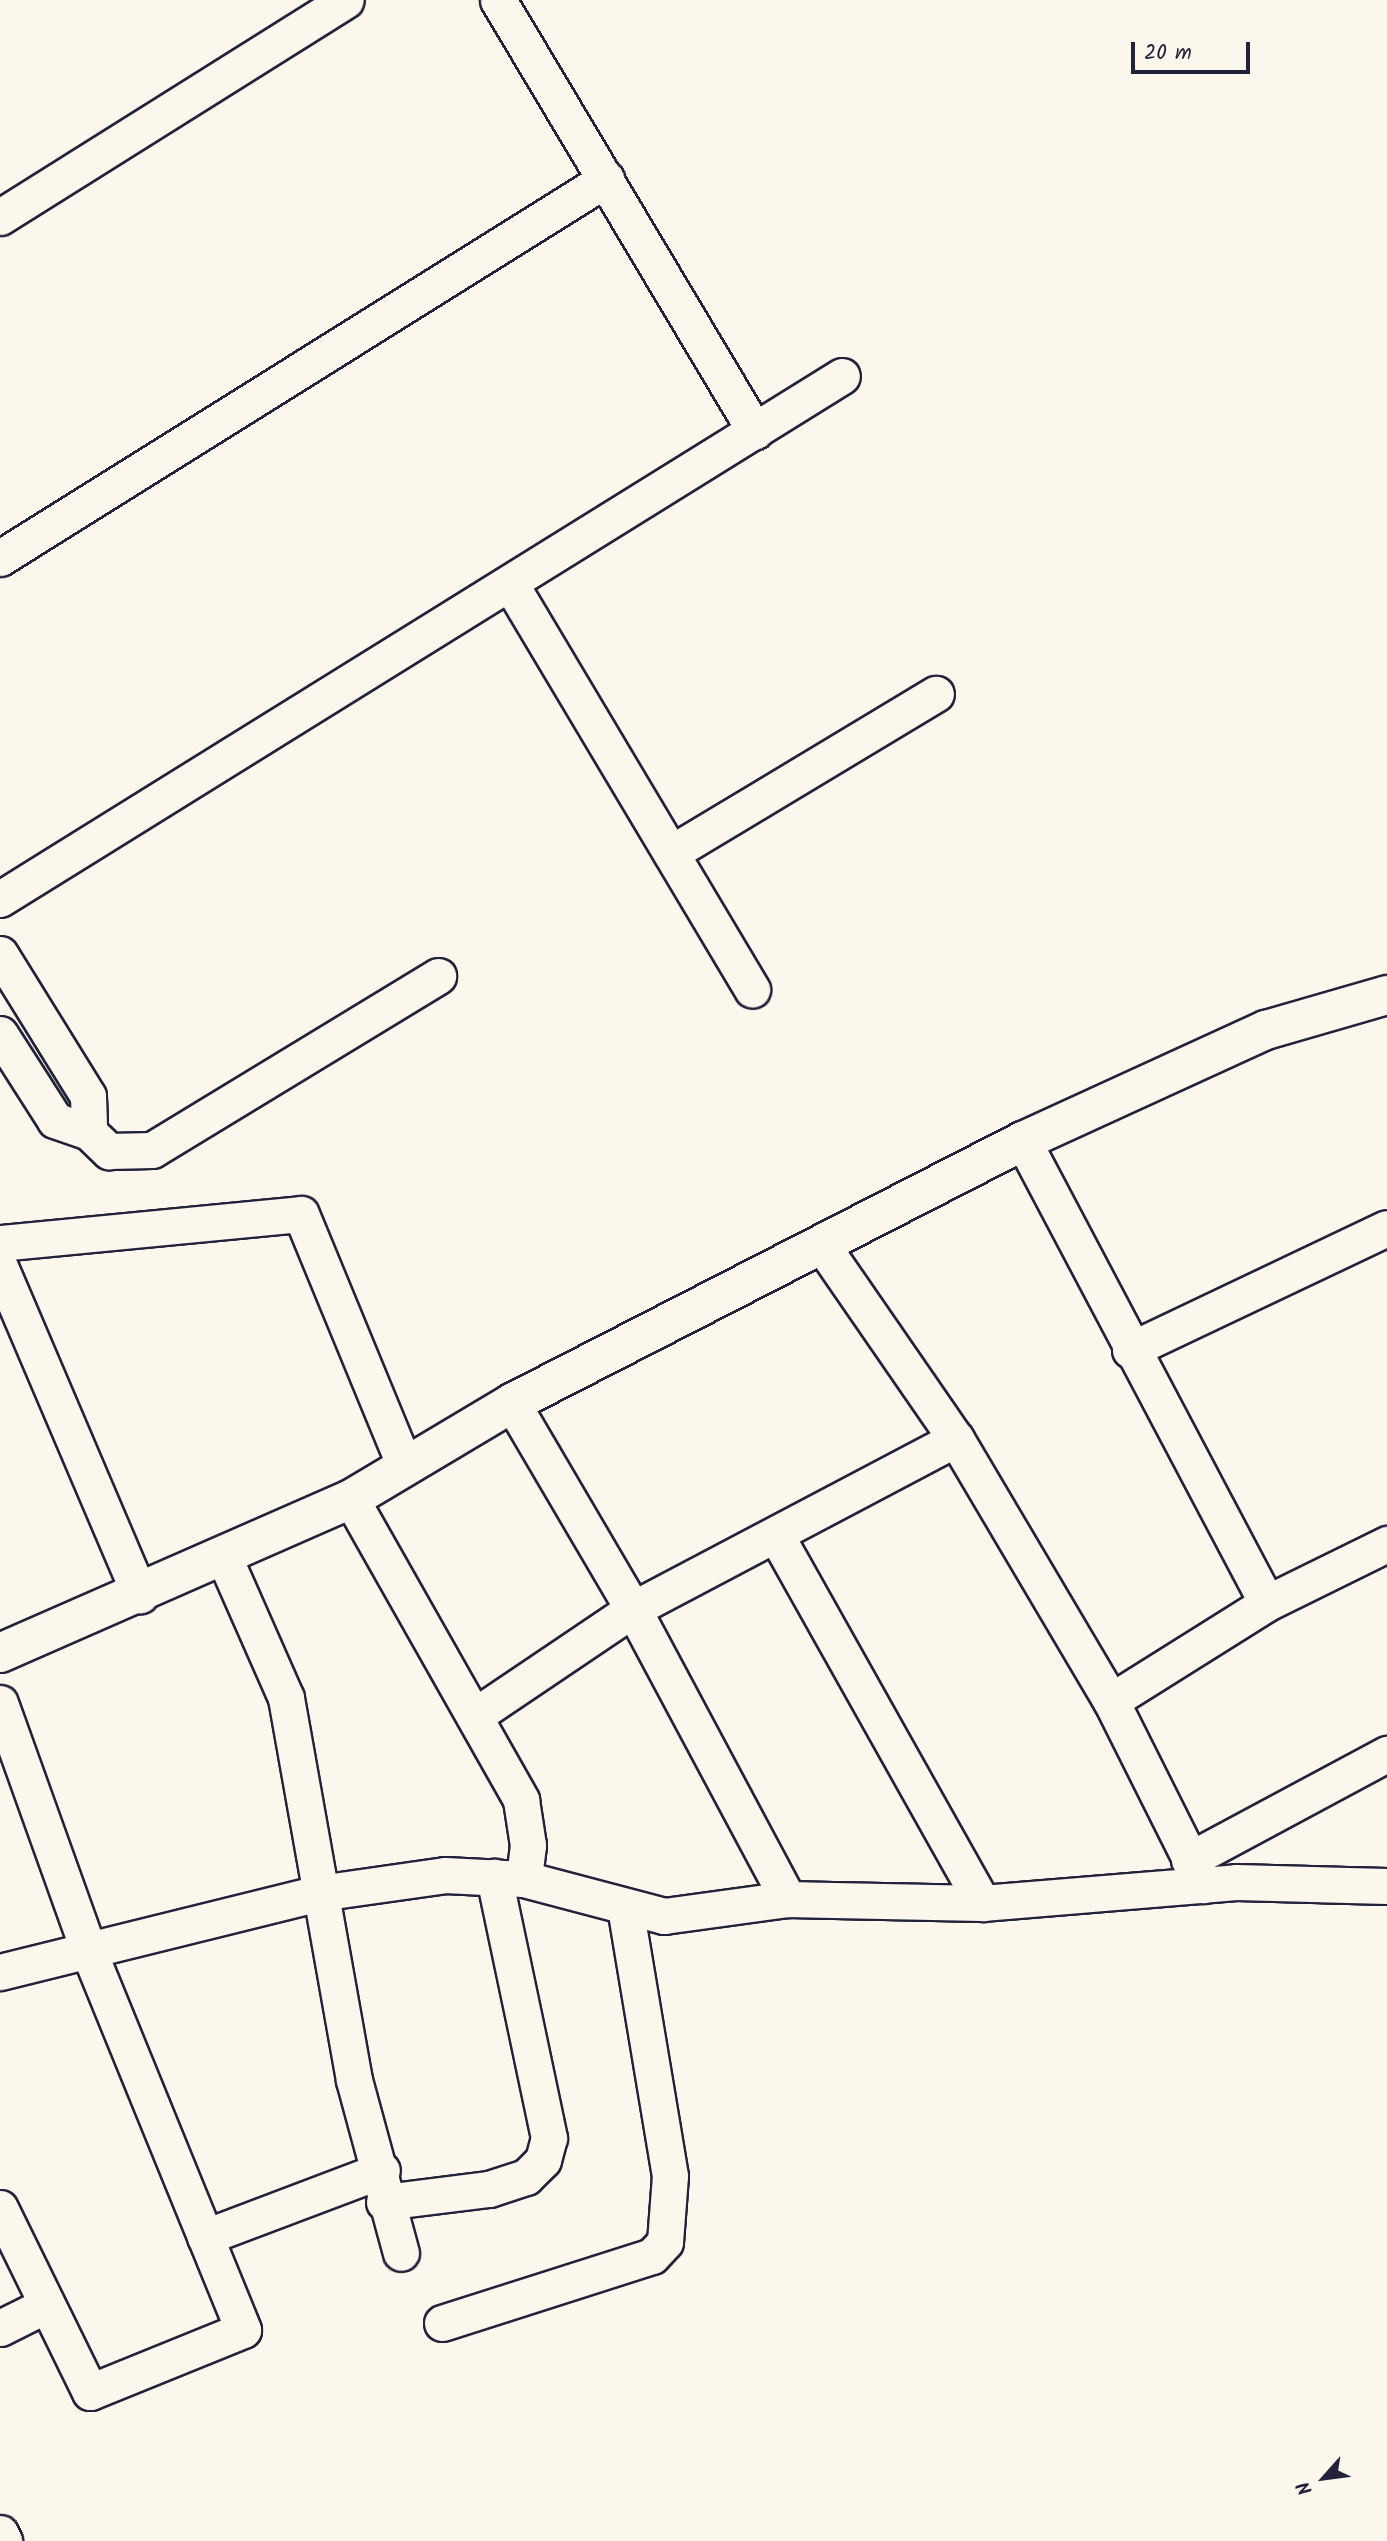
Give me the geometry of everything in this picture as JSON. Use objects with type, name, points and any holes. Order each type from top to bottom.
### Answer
[{"type":"street","points":[[0,217],[346,0]]},
{"type":"street","points":[[498,0],[755,431]]},
{"type":"street","points":[[0,558],[606,180]]},
{"type":"street","points":[[0,900],[511,585],[842,376]]},
{"type":"street","points":[[511,585],[752,990]]},
{"type":"street","points":[[671,853],[936,694]]},
{"type":"street","points":[[0,954],[88,1096],[89,1132]]},
{"type":"street","points":[[0,1034],[55,1120],[89,1132],[109,1151],[152,1150],[438,976]]},
{"type":"street","points":[[0,1653],[140,1595],[351,1499],[404,1464],[512,1403],[824,1248],[1023,1141],[1266,1030],[1387,995]]},
{"type":"street","points":[[1023,1141],[1130,1350],[1267,1603]]},
{"type":"street","points":[[0,1243],[301,1214],[404,1464]]},
{"type":"street","points":[[1130,1350],[1387,1228]]},
{"type":"street","points":[[824,1248],[956,1438],[1111,1702],[1196,1873]]},
{"type":"street","points":[[0,1267],[140,1595]]},
{"type":"street","points":[[512,1403],[633,1609],[788,1899]]},
{"type":"street","points":[[476,1715],[633,1609],[777,1536],[956,1438]]},
{"type":"street","points":[[205,2237],[383,2186],[489,2189],[526,2178],[543,2160],[544,2114],[509,1878],[528,1844],[521,1800],[476,1715],[351,1499]]},
{"type":"street","points":[[777,1536],[982,1903]]},
{"type":"street","points":[[1111,1702],[1267,1603],[1387,1544]]},
{"type":"street","points":[[223,1555],[286,1698],[354,2080],[401,2253]]},
{"type":"street","points":[[0,1703],[89,1952],[243,2330],[90,2392],[44,2306],[0,2208]]},
{"type":"street","points":[[1196,1873],[1387,1754]]},
{"type":"street","points":[[0,1972],[319,1893],[445,1875],[509,1878],[664,1916],[788,1899],[982,1903],[1196,1873],[1387,1886]]},
{"type":"street","points":[[442,2323],[652,2256],[665,2242],[670,2176],[625,1908]]},
{"type":"street","points":[[0,2328],[44,2306]]},
{"type":"street","points":[[0,2533],[4,2541]]}]
